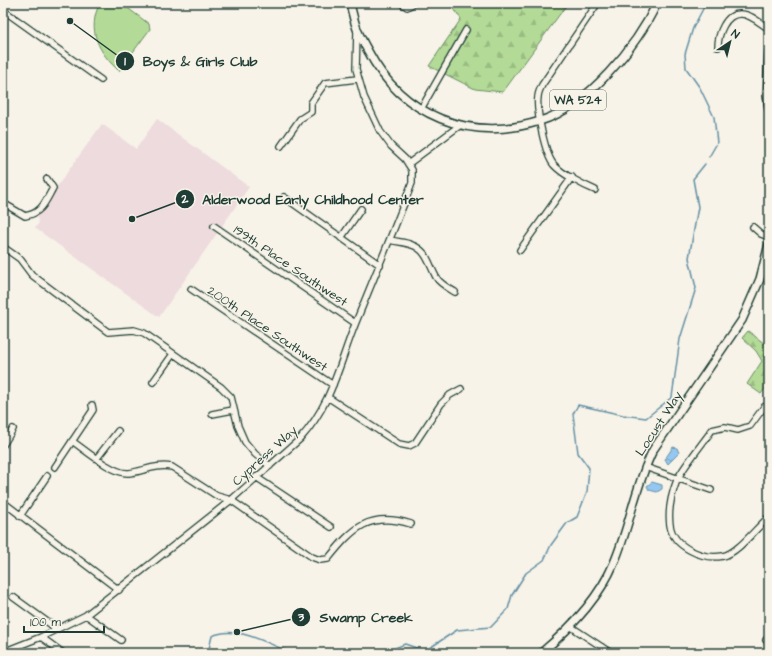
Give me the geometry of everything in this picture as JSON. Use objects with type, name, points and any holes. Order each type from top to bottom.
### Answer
[{"type":"main road","name":"WA 524","points":[[350,3],[357,30],[376,64],[390,84],[405,99],[440,120],[459,126],[494,128],[516,126],[541,121],[563,110],[584,95],[611,69],[640,32],[657,3]]},
{"type":"main road","points":[[769,52],[767,95],[769,109]]},
{"type":"main road","name":"Locust Way","points":[[541,653],[589,606],[605,582],[615,562],[645,467],[653,450],[742,320],[760,279],[769,244]]},
{"type":"street","points":[[401,3],[407,7],[414,3]]},
{"type":"street","points":[[595,190],[554,165],[548,157],[538,96],[542,85],[597,4]]},
{"type":"street","points":[[3,10],[101,80]]},
{"type":"street","points":[[718,47],[718,40],[722,29],[726,22],[735,15],[742,14],[750,17],[769,29]]},
{"type":"street","points":[[357,30],[356,69],[364,97],[380,131],[408,164],[459,126]]},
{"type":"street","points":[[421,109],[466,30]]},
{"type":"street","points":[[281,146],[300,119],[310,112],[311,103],[325,83],[358,79]]},
{"type":"street","name":"Cypress Way","points":[[3,652],[41,637],[86,615],[230,500],[270,466],[308,429],[329,398],[355,322],[380,265],[412,183],[412,170],[408,164]]},
{"type":"street","points":[[520,250],[572,177]]},
{"type":"street","points":[[3,203],[25,216],[38,212],[53,188],[47,179]]},
{"type":"street","points":[[284,198],[380,265]]},
{"type":"street","points":[[341,238],[361,208]]},
{"type":"street","name":"199th Place Southwest","points":[[214,226],[355,322]]},
{"type":"street","points":[[753,227],[761,234],[769,237]]},
{"type":"street","points":[[390,240],[412,245],[421,250],[428,258],[442,285],[455,292]]},
{"type":"street","points":[[3,247],[20,259],[32,275],[108,332],[134,330],[144,333],[221,387],[231,397],[233,410],[244,442],[255,454],[270,466]]},
{"type":"street","name":"200th Place Southwest","points":[[191,289],[332,386]]},
{"type":"street","points":[[153,382],[173,354]]},
{"type":"street","points":[[329,398],[398,444],[409,446],[416,443],[444,400],[461,389]]},
{"type":"street","points":[[55,467],[93,410],[92,405]]},
{"type":"street","points":[[764,407],[750,426],[738,430],[725,427],[712,430],[677,480],[669,512],[670,527],[677,539],[688,550],[703,555],[723,556],[734,550],[769,517]]},
{"type":"street","points":[[212,414],[233,410]]},
{"type":"street","points":[[3,445],[14,429]]},
{"type":"street","points":[[97,458],[118,431]]},
{"type":"street","points":[[72,441],[116,470],[126,474],[163,465],[172,467],[217,496],[230,500],[312,557],[320,560],[328,559],[348,535],[358,527],[371,522],[394,519],[411,524]]},
{"type":"street","points":[[645,467],[677,480],[711,490]]},
{"type":"street","points":[[20,516],[47,476]]},
{"type":"street","points":[[256,477],[331,527]]},
{"type":"street","points":[[3,502],[119,590]]},
{"type":"street","points":[[13,597],[57,629]]},
{"type":"street","points":[[86,615],[121,640]]},
{"type":"street","points":[[570,626],[611,653]]},
{"type":"street","points":[[41,637],[63,653]]},
{"type":"street","points":[[596,653],[602,647]]},
{"type":"shaded area","points":[[157,119],[249,187],[159,317],[35,228],[39,223],[36,216],[102,124],[136,149]]},
{"type":"green space","points":[[100,3],[121,3],[149,24],[150,29],[119,71],[106,57],[97,40],[94,22]]},
{"type":"green space","points":[[450,3],[568,3],[503,92],[475,89],[429,66],[461,19]]},
{"type":"green space","points":[[748,331],[769,347],[769,383],[761,394],[747,384],[762,361],[756,351],[742,338]]},
{"type":"water","points":[[673,447],[677,448],[679,453],[668,464],[665,459]]},
{"type":"water","points":[[652,482],[662,485],[662,489],[657,492],[649,490],[647,486]]},
{"type":"waterway","points":[[706,3],[693,28],[685,54],[686,68],[700,88],[714,117],[717,143],[709,157]]},
{"type":"waterway","points":[[383,653],[405,644],[425,651],[457,630],[491,627],[508,609],[512,595],[526,573],[544,560],[551,545],[567,523],[577,517],[587,492],[589,468],[578,453],[573,414],[578,405],[623,415],[646,418],[672,397],[680,339],[696,288],[689,258],[698,207],[693,179],[705,164]]},
{"type":"waterway","points":[[208,653],[212,636],[232,632],[253,637],[293,653]]},
{"type":"place","name":"Boys & Girls Club","points":[[70,21]]},
{"type":"place","name":"Alderwood Early Childhood Center","points":[[132,219]]},
{"type":"place","name":"Swamp Creek","points":[[237,632]]}]
